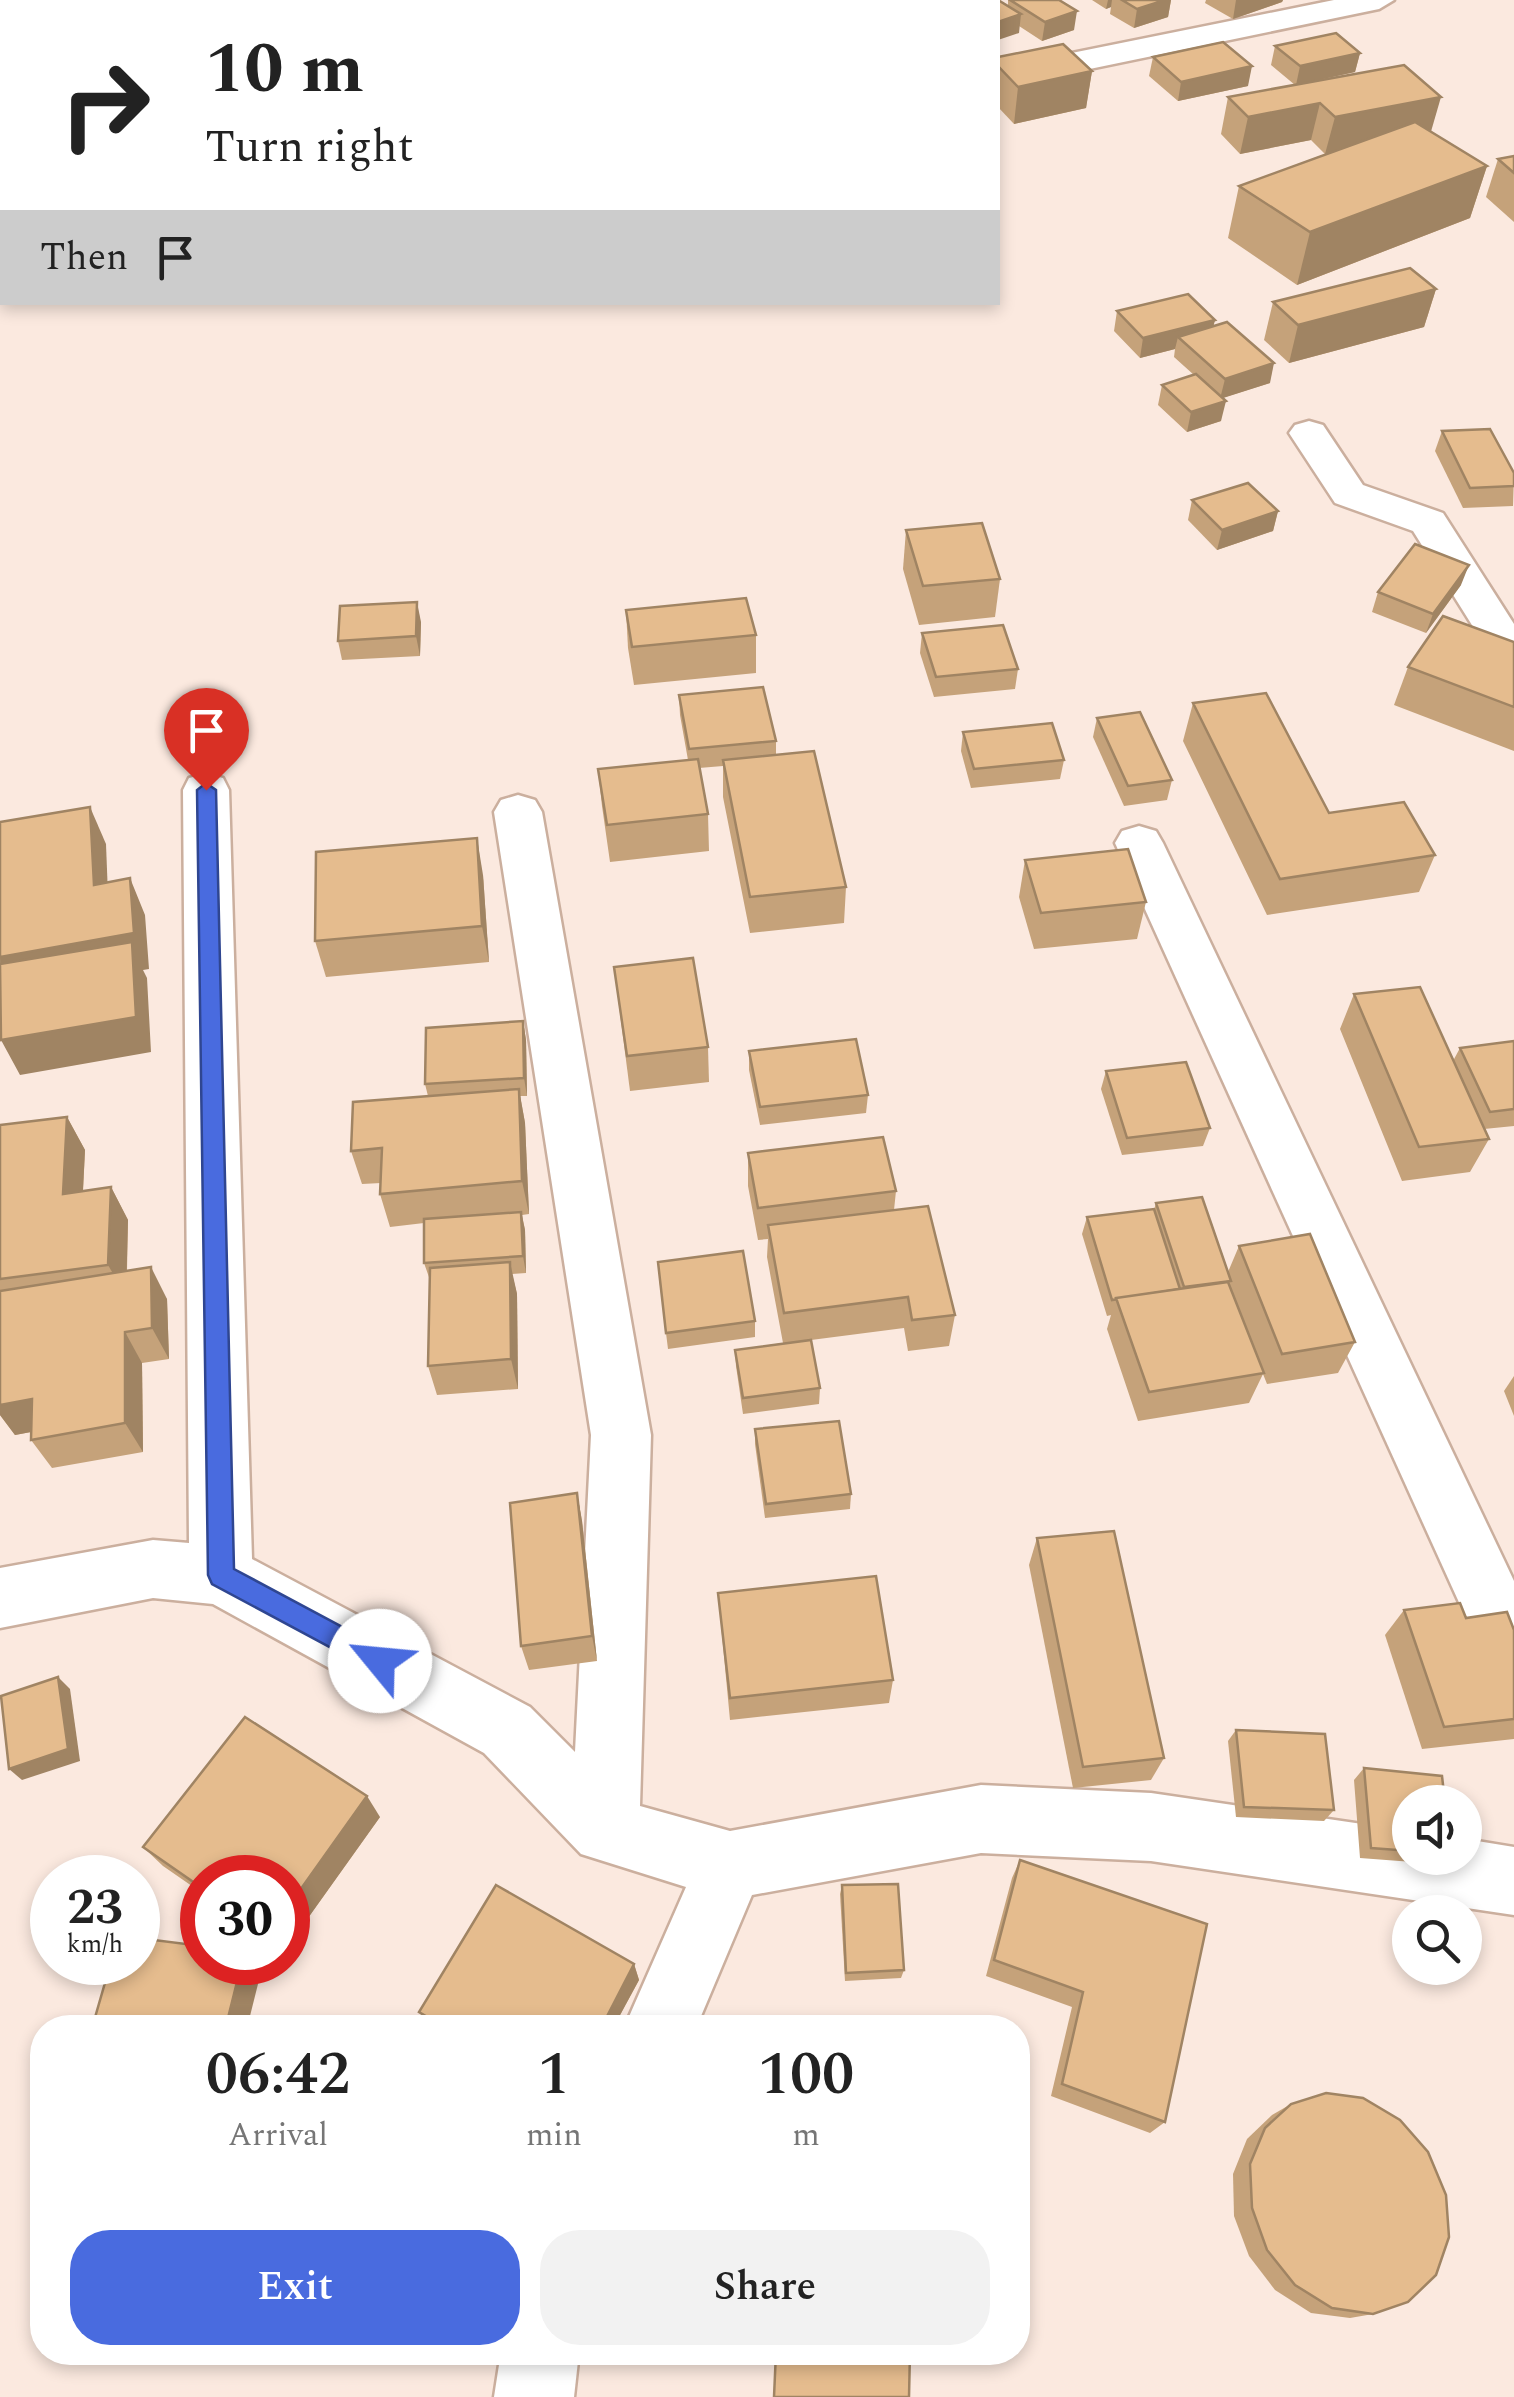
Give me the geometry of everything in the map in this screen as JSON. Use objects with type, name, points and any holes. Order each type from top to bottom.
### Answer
[{"type":"street","points":[[1000,78],[1208,35],[1311,7],[1379,0]]},
{"type":"street","points":[[1170,9],[1208,35]]},
{"type":"street","points":[[1308,433],[1349,494],[1428,522],[1506,647],[1514,649]]},
{"type":"street","points":[[206,790],[221,1575]]},
{"type":"street","points":[[518,812],[621,1435],[605,1830]]},
{"type":"street","points":[[1139,843],[1514,1651]]},
{"type":"street","points":[[0,1598],[153,1569],[221,1575],[507,1730],[605,1830],[730,1865],[981,1819],[1151,1826],[1514,1881]]},
{"type":"street","points":[[666,2015],[730,1865]]},
{"type":"street","points":[[534,2397],[538,2365]]},
{"type":"building","points":[[1010,0],[1059,0],[1077,11],[1045,22]]},
{"type":"building","points":[[1122,0],[1165,0],[1137,9]]},
{"type":"building","points":[[1000,1],[1021,14],[1000,21]]},
{"type":"building","points":[[1336,33],[1360,53],[1300,66],[1275,46]]},
{"type":"building","points":[[1223,42],[1252,66],[1181,82],[1153,57]]},
{"type":"building","points":[[1063,44],[1092,71],[1018,87],[1000,68],[1000,57]]},
{"type":"building","points":[[1404,65],[1441,97],[1335,117],[1320,103],[1248,117],[1228,97]]},
{"type":"building","points":[[1415,122],[1487,166],[1310,232],[1239,186]]},
{"type":"building","points":[[1514,156],[1514,173],[1498,159]]},
{"type":"building","points":[[1410,268],[1436,289],[1298,325],[1273,302]]},
{"type":"building","points":[[1188,294],[1215,320],[1143,338],[1117,311]]},
{"type":"building","points":[[1227,322],[1274,363],[1225,379],[1178,337]]},
{"type":"building","points":[[1196,374],[1226,401],[1191,412],[1162,385]]},
{"type":"building","points":[[1490,429],[1514,473],[1514,486],[1470,488],[1442,431]]},
{"type":"building","points":[[1248,483],[1278,511],[1222,530],[1192,500]]},
{"type":"building","points":[[982,523],[1000,579],[923,586],[906,530]]},
{"type":"building","points":[[1415,544],[1469,565],[1433,614],[1378,592]]},
{"type":"building","points":[[746,598],[756,635],[632,647],[626,610]]},
{"type":"building","points":[[417,602],[416,636],[338,641],[340,606]]},
{"type":"building","points":[[1443,616],[1514,642],[1514,707],[1408,667]]},
{"type":"building","points":[[1003,625],[1018,669],[936,677],[922,633]]},
{"type":"building","points":[[763,687],[776,741],[689,749],[679,695]]},
{"type":"building","points":[[1266,693],[1329,813],[1404,802],[1435,855],[1280,879],[1193,703]]},
{"type":"building","points":[[1140,712],[1172,780],[1128,786],[1097,718]]},
{"type":"building","points":[[1052,723],[1064,760],[974,769],[963,732]]},
{"type":"building","points":[[814,751],[846,887],[750,897],[723,760]]},
{"type":"building","points":[[698,759],[708,814],[607,825],[598,769]]},
{"type":"building","points":[[90,807],[94,885],[130,878],[134,933],[0,957],[0,822]]},
{"type":"building","points":[[477,838],[482,926],[315,941],[316,852]]},
{"type":"building","points":[[1128,849],[1146,902],[1041,913],[1025,860]]},
{"type":"building","points":[[132,942],[136,1017],[1,1040],[0,964]]},
{"type":"building","points":[[693,958],[708,1047],[627,1056],[614,967]]},
{"type":"building","points":[[1420,987],[1489,1139],[1419,1147],[1354,994]]},
{"type":"building","points":[[523,1021],[524,1078],[425,1084],[426,1028]]},
{"type":"building","points":[[856,1039],[868,1095],[760,1107],[749,1051]]},
{"type":"building","points":[[1514,1041],[1514,1109],[1490,1112],[1460,1048]]},
{"type":"building","points":[[1186,1062],[1210,1128],[1127,1138],[1106,1071]]},
{"type":"building","points":[[519,1089],[522,1181],[380,1194],[382,1148],[351,1151],[353,1102]]},
{"type":"building","points":[[67,1117],[63,1194],[111,1187],[108,1265],[0,1279],[0,1125]]},
{"type":"building","points":[[883,1137],[896,1191],[758,1208],[748,1153]]},
{"type":"building","points":[[1202,1197],[1231,1281],[1184,1287],[1156,1203]]},
{"type":"building","points":[[928,1206],[955,1315],[912,1320],[908,1297],[784,1313],[768,1225]]},
{"type":"building","points":[[1154,1209],[1180,1289],[1112,1300],[1087,1217]]},
{"type":"building","points":[[521,1212],[523,1256],[424,1263],[424,1219]]},
{"type":"building","points":[[1310,1234],[1355,1342],[1282,1354],[1239,1246]]},
{"type":"building","points":[[743,1251],[755,1321],[666,1333],[658,1262]]},
{"type":"building","points":[[510,1262],[511,1359],[428,1366],[430,1268]]},
{"type":"building","points":[[151,1267],[152,1328],[125,1332],[125,1423],[31,1440],[32,1399],[0,1405],[0,1291]]},
{"type":"building","points":[[1228,1282],[1264,1373],[1149,1392],[1116,1298]]},
{"type":"building","points":[[811,1340],[820,1388],[743,1398],[735,1350]]},
{"type":"building","points":[[839,1421],[851,1494],[766,1504],[755,1429]]},
{"type":"building","points":[[577,1493],[592,1636],[521,1646],[510,1503]]},
{"type":"building","points":[[1114,1531],[1164,1758],[1083,1767],[1037,1538]]},
{"type":"building","points":[[876,1576],[893,1680],[730,1698],[718,1593]]},
{"type":"building","points":[[1460,1603],[1466,1618],[1507,1612],[1514,1630],[1514,1719],[1444,1727],[1404,1610]]},
{"type":"building","points":[[58,1677],[68,1749],[9,1769],[1,1696]]},
{"type":"building","points":[[245,1717],[367,1796],[310,1876],[310,1855],[180,1855],[180,1873],[160,1855],[143,1847]]},
{"type":"building","points":[[1236,1730],[1325,1734],[1334,1810],[1244,1807]]},
{"type":"building","points":[[1364,1768],[1442,1776],[1443,1785],[1392,1785],[1392,1850],[1371,1848]]},
{"type":"building","points":[[1020,1860],[1207,1924],[1165,2122],[1062,2084],[1083,1992],[994,1960]]},
{"type":"building","points":[[898,1884],[904,1970],[846,1973],[842,1885]]},
{"type":"building","points":[[496,1885],[634,1964],[608,2015],[419,2012]]},
{"type":"building","points":[[160,1941],[180,1943],[180,1985],[236,1985],[229,2015],[96,2015],[104,1985],[160,1985]]},
{"type":"building","points":[[1326,2093],[1363,2098],[1400,2120],[1428,2152],[1446,2195],[1449,2237],[1436,2275],[1408,2302],[1373,2314],[1332,2308],[1295,2285],[1267,2250],[1252,2208],[1250,2164],[1265,2128],[1291,2104]]},
{"type":"building","points":[[775,2365],[910,2365],[909,2397],[774,2397]]},
{"type":"route","points":[[206,790],[221,1575],[380,1661]]}]
